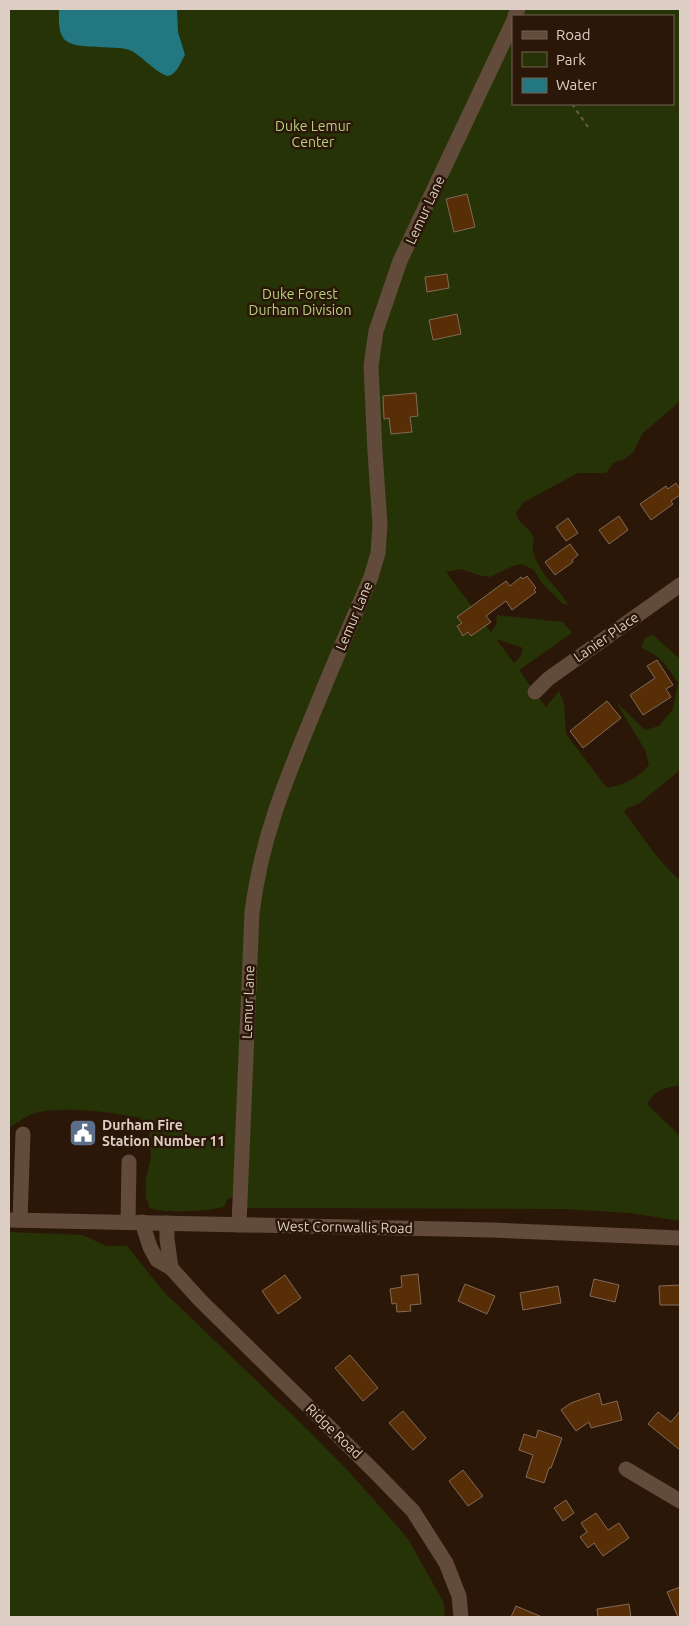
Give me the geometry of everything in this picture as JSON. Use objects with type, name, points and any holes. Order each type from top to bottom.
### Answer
[{"type":"street","name":"Lemur Lane","points":[[239,1224],[252,923],[256,880],[264,843],[281,791],[371,577],[378,554],[380,525],[372,366],[376,331],[400,261],[512,24]]},
{"type":"street","name":"Lanier Place","points":[[536,692],[555,674],[680,585]]},
{"type":"street","points":[[14,1220],[23,1134]]},
{"type":"street","name":"Ridge Road","points":[[130,1162],[135,1222],[157,1260],[171,1268],[200,1300],[413,1511],[446,1563],[459,1596],[461,1617]]},
{"type":"street","name":"West Cornwallis Road","points":[[14,1220],[491,1230],[680,1238]]},
{"type":"street","points":[[167,1223],[171,1268]]},
{"type":"street","points":[[626,1469],[680,1502]]},
{"type":"path","points":[[573,105],[588,127]]},
{"type":"green space","name":"Duke Forest Durham Division","points":[[9,9],[680,9],[680,401],[642,434],[633,453],[613,463],[606,473],[578,473],[524,502],[516,512],[521,523],[533,536],[533,552],[539,566],[569,606],[562,603],[541,582],[534,570],[522,564],[513,566],[490,577],[461,569],[446,572],[491,632],[496,625],[497,615],[563,622],[572,633],[519,670],[546,707],[559,691],[564,704],[566,734],[607,788],[630,780],[649,765],[645,750],[616,702],[645,730],[659,726],[673,709],[678,683],[662,662],[653,654],[641,648],[645,637],[653,635],[680,659],[680,770],[640,803],[626,809],[624,812],[657,857],[680,880],[680,1085],[657,1093],[647,1104],[680,1136],[680,1221],[630,1213],[563,1209],[245,1208],[244,1198],[228,1198],[224,1207],[197,1211],[157,1210],[150,1208],[146,1198],[146,1178],[151,1157],[149,1132],[140,1118],[101,1112],[56,1110],[32,1114],[9,1128]],"holes":[[[496,639],[523,648],[520,657],[514,663]]]},
{"type":"green space","points":[[9,1232],[83,1235],[106,1246],[127,1246],[163,1291],[309,1431],[391,1519],[408,1539],[444,1603],[445,1617],[9,1617]]},
{"type":"water","points":[[59,9],[177,9],[178,32],[185,55],[176,71],[167,76],[132,51],[74,44],[62,36],[59,26]]},
{"type":"building","points":[[467,194],[475,227],[454,232],[446,199]]},
{"type":"building","points":[[447,274],[449,288],[427,292],[425,277]]},
{"type":"building","points":[[457,314],[461,334],[433,340],[429,320]]},
{"type":"building","points":[[416,393],[418,416],[410,417],[412,432],[391,434],[389,418],[384,419],[383,396]]},
{"type":"building","points":[[676,483],[680,489],[680,495],[671,501],[673,504],[651,520],[640,504],[666,486],[668,489]]},
{"type":"building","points":[[619,516],[628,530],[609,544],[599,530]]},
{"type":"building","points":[[568,518],[578,533],[566,541],[556,527]]},
{"type":"building","points":[[570,544],[578,555],[572,560],[573,562],[555,575],[545,562]]},
{"type":"building","points":[[527,576],[536,588],[534,590],[536,592],[512,610],[506,601],[486,616],[491,622],[471,636],[468,632],[463,636],[457,626],[462,623],[457,617],[506,581],[510,586],[521,577],[523,579]]},
{"type":"building","points":[[657,660],[673,685],[666,689],[671,697],[643,715],[630,695],[655,678],[647,666]]},
{"type":"building","points":[[607,701],[621,718],[583,748],[570,731]]},
{"type":"building","points":[[418,1274],[421,1304],[410,1305],[411,1311],[397,1312],[396,1303],[392,1304],[390,1289],[402,1287],[401,1276]]},
{"type":"building","points":[[285,1275],[301,1298],[278,1314],[262,1291]]},
{"type":"building","points":[[594,1279],[619,1285],[615,1302],[590,1296]]},
{"type":"building","points":[[465,1284],[495,1296],[487,1314],[458,1301]]},
{"type":"building","points":[[680,1285],[680,1305],[660,1305],[659,1286]]},
{"type":"building","points":[[558,1286],[561,1303],[523,1310],[520,1293]]},
{"type":"building","points":[[350,1355],[378,1388],[363,1401],[335,1368]]},
{"type":"building","points":[[599,1393],[602,1405],[617,1401],[622,1420],[591,1428],[589,1422],[576,1431],[561,1410],[571,1403]]},
{"type":"building","points":[[403,1411],[426,1438],[413,1450],[389,1423]]},
{"type":"building","points":[[680,1411],[680,1450],[648,1424],[658,1412],[671,1422]]},
{"type":"building","points":[[538,1430],[562,1438],[544,1483],[526,1477],[533,1455],[519,1450],[524,1434],[536,1438]]},
{"type":"building","points":[[463,1470],[483,1496],[468,1506],[449,1481]]},
{"type":"building","points":[[566,1500],[574,1513],[563,1521],[554,1508]]},
{"type":"building","points":[[596,1513],[608,1530],[619,1523],[629,1538],[603,1556],[594,1543],[588,1548],[580,1537],[587,1532],[581,1523]]},
{"type":"building","points":[[680,1587],[680,1617],[678,1617],[667,1592]]},
{"type":"building","points":[[629,1604],[631,1617],[598,1617],[597,1609]]},
{"type":"building","points":[[516,1606],[542,1617],[511,1617]]},
{"type":"place","name":"Durham Fire Station Number 11","points":[[83,1133]]},
{"type":"park label","name":"Duke Lemur Center","points":[[313,134]]}]
